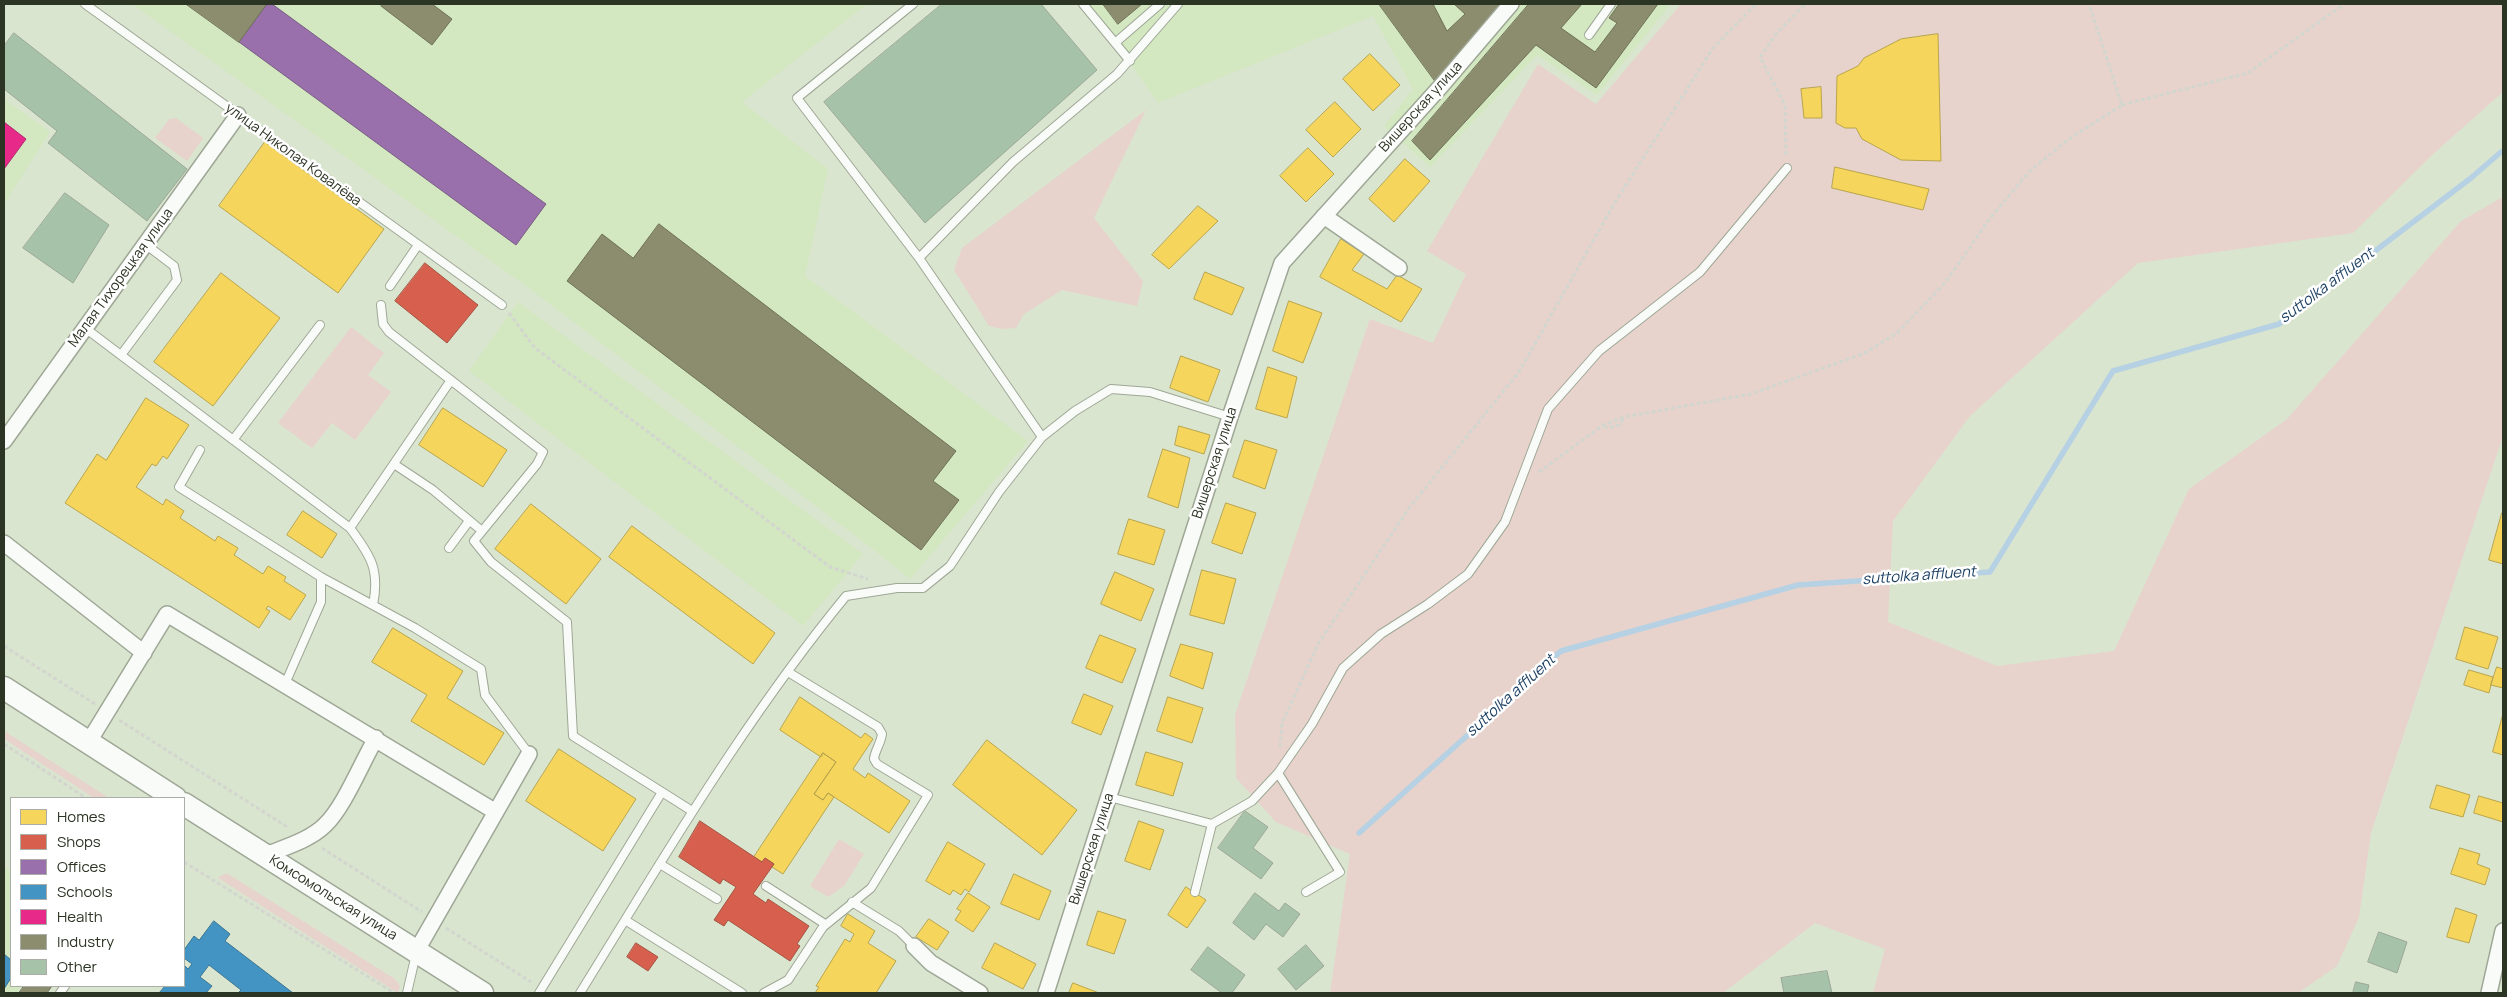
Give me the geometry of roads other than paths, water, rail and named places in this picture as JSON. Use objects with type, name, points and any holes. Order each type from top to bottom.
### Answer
[{"type":"main road","name":"Комсомольская улица","points":[[4,688],[170,797]]},
{"type":"main road","name":"Комсомольская улица","points":[[185,807],[266,855],[482,993]]},
{"type":"street","name":"Вишерская улица","points":[[1046,993],[1230,417],[1282,263],[1442,85],[1511,4]]},
{"type":"street","name":"Малая Тихорецкая улица","points":[[4,441],[238,115]]},
{"type":"street","points":[[1324,216],[1399,268]]},
{"type":"street","points":[[4,543],[144,654]]},
{"type":"street","points":[[88,744],[167,614],[376,738],[496,812]]},
{"type":"street","points":[[266,855],[305,838],[325,825],[337,811],[376,738]]},
{"type":"street","points":[[417,950],[529,754]]},
{"type":"street","points":[[2489,993],[2503,931]]},
{"type":"street","points":[[914,946],[928,961],[980,993]]},
{"type":"lane","name":"улица Николая Ковалёва","points":[[85,4],[502,305]]},
{"type":"lane","points":[[913,4],[797,98],[919,258],[1042,436]]},
{"type":"lane","points":[[1083,4],[1130,61]]},
{"type":"lane","points":[[1115,42],[1160,4]]},
{"type":"lane","points":[[919,258],[1013,162],[1130,61],[1178,4]]},
{"type":"lane","points":[[1589,35],[1611,4]]},
{"type":"lane","points":[[1109,797],[1212,824],[1252,801],[1278,774],[1312,724],[1343,668],[1381,634],[1428,604],[1468,574],[1506,522],[1548,409],[1599,351],[1700,272],[1787,168]]},
{"type":"lane","points":[[121,355],[177,280],[174,266],[145,244]]},
{"type":"lane","points":[[390,286],[418,245]]},
{"type":"lane","points":[[381,305],[383,324],[389,332],[543,452],[537,464],[474,541],[491,562],[566,622],[573,736],[692,811]]},
{"type":"lane","points":[[233,440],[320,325]]},
{"type":"lane","points":[[85,328],[350,528],[367,552],[375,571],[376,587],[373,605]]},
{"type":"lane","points":[[350,528],[452,380]]},
{"type":"lane","points":[[580,993],[692,811],[811,638],[846,596],[897,588],[923,588],[950,566],[999,492],[1042,436],[1075,411],[1111,389],[1150,392],[1230,417]]},
{"type":"lane","points":[[200,450],[179,487],[321,577],[373,605],[481,669],[485,695],[529,754]]},
{"type":"lane","points":[[394,464],[433,490],[482,531]]},
{"type":"lane","points":[[448,548],[469,521]]},
{"type":"lane","points":[[285,684],[321,602],[321,577]]},
{"type":"lane","points":[[764,993],[786,982],[792,976],[825,924],[873,884],[928,795],[877,764],[874,759],[874,752],[881,742],[882,734],[878,727],[788,672]]},
{"type":"lane","points":[[1278,774],[1340,872],[1306,892]]},
{"type":"lane","points":[[540,991],[662,792]]},
{"type":"lane","points":[[1195,892],[1212,824]]},
{"type":"lane","points":[[660,864],[717,899]]},
{"type":"lane","points":[[766,886],[825,924]]},
{"type":"lane","points":[[852,902],[899,931],[914,946]]},
{"type":"lane","points":[[625,920],[742,993]]},
{"type":"lane","points":[[406,993],[417,950]]},
{"type":"waterway","name":"suttolka affluent","points":[[1359,833],[1561,651],[1798,585],[1990,572],[2113,371],[2279,324],[2471,178],[2501,152]]}]
